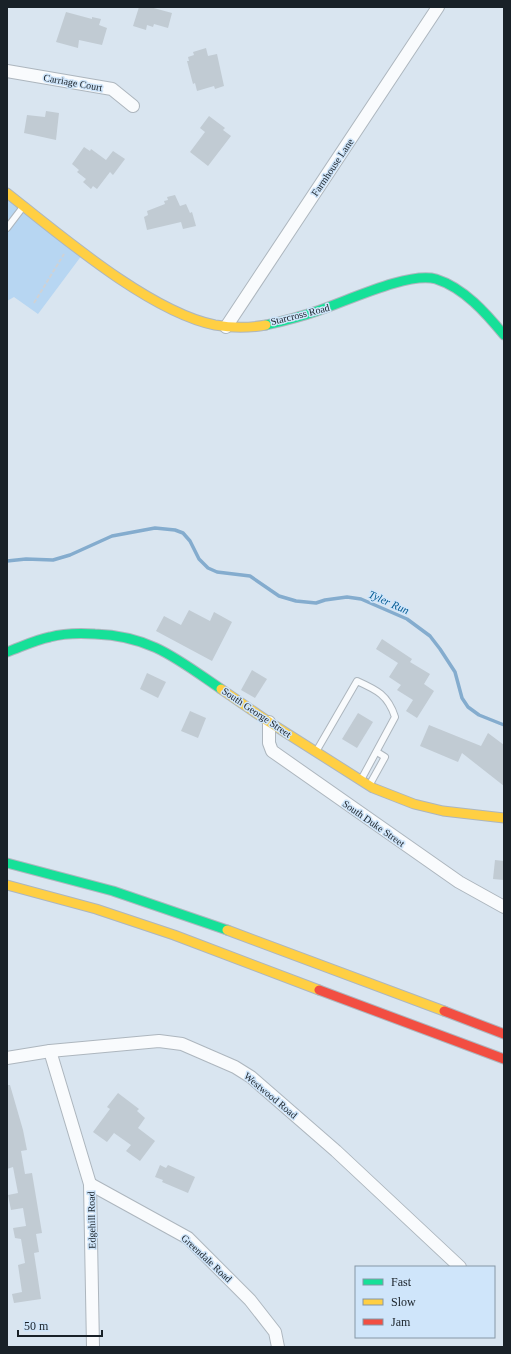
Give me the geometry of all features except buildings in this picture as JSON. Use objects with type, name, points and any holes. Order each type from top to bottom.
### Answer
[{"type":"main road","name":"Starcross Road","points":[[7,193],[89,257],[168,308],[226,326],[244,326],[282,321],[332,306],[384,287],[425,277],[443,282],[459,291],[491,319],[504,335]]},
{"type":"main road","name":"South George Street","points":[[7,652],[49,637],[72,633],[119,635],[140,641],[170,654],[269,722],[369,785],[393,797],[443,811],[504,818]]},
{"type":"main road","points":[[7,863],[113,891],[219,927],[504,1034]]},
{"type":"main road","points":[[7,885],[96,909],[174,934],[504,1059]]},
{"type":"street","name":"Farmhouse Lane","points":[[226,326],[438,7]]},
{"type":"street","name":"Carriage Court","points":[[7,71],[112,89],[133,106]]},
{"type":"street","name":"South Duke Street","points":[[269,722],[269,743],[272,751],[459,882],[504,907]]},
{"type":"street","name":"Westwood Road","points":[[7,1058],[50,1051],[159,1040],[182,1044],[235,1067],[251,1077],[330,1146],[459,1266]]},
{"type":"street","name":"Edgehill Road","points":[[50,1051],[90,1184],[93,1347]]},
{"type":"street","name":"Greendale Road","points":[[90,1184],[188,1238],[250,1300],[275,1332],[278,1347]]},
{"type":"lane","points":[[7,228],[24,206]]},
{"type":"lane","points":[[316,752],[357,681],[376,689],[391,704],[394,717],[361,780]]},
{"type":"lane","points":[[369,785],[385,757],[377,752]]},
{"type":"path","points":[[34,303],[71,243]]},
{"type":"shaded area","points":[[7,199],[82,255],[38,314],[14,297],[7,301]]},
{"type":"waterway","name":"Tyler Run","points":[[7,561],[26,559],[53,560],[70,555],[112,536],[155,528],[175,530],[183,533],[190,541],[199,559],[208,568],[217,572],[250,576],[279,596],[296,601],[316,603],[325,600],[347,597],[361,599],[407,619],[430,636],[440,649],[455,672],[462,698],[468,707],[479,715],[504,725]]},
{"type":"traffic: fast","points":[[266,325],[311,313],[394,283],[410,279],[424,278],[436,279],[456,288],[474,302],[504,335]]},
{"type":"traffic: fast","points":[[7,652],[39,640],[61,635],[84,633],[115,636],[148,644],[177,659],[221,689]]},
{"type":"traffic: fast","points":[[7,863],[113,891],[227,930]]},
{"type":"traffic: slow","points":[[7,193],[106,270],[163,305],[190,317],[215,325],[228,327],[253,327],[266,325]]},
{"type":"traffic: slow","points":[[221,689],[269,722],[373,788],[414,804],[443,811],[504,818]]},
{"type":"traffic: slow","points":[[7,885],[96,909],[174,935],[319,990]]},
{"type":"traffic: slow","points":[[227,930],[444,1011]]},
{"type":"traffic: jam","points":[[319,990],[504,1059]]},
{"type":"traffic: jam","points":[[444,1011],[504,1034]]}]
